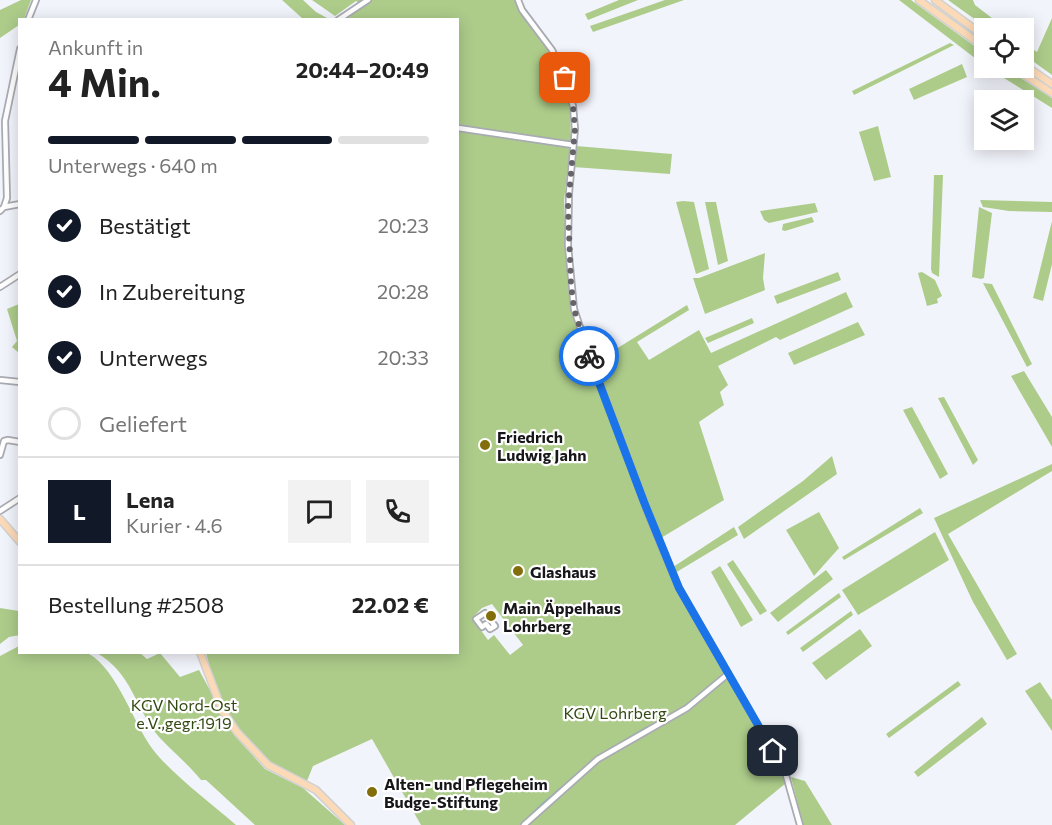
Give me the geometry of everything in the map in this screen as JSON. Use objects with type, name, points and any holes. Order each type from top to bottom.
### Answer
[{"type":"main road","points":[[919,0],[974,40]]},
{"type":"main road","points":[[935,0],[974,29]]},
{"type":"main road","points":[[1034,72],[1052,84]]},
{"type":"main road","points":[[1029,78],[1052,93]]},
{"type":"main road","points":[[0,519],[18,540]]},
{"type":"main road","points":[[201,654],[219,704],[237,732],[268,765],[322,794],[351,825]]},
{"type":"street","points":[[29,18],[36,0]]},
{"type":"street","points":[[341,18],[368,0]]},
{"type":"street","points":[[518,0],[522,10],[552,50],[565,78],[573,106],[575,129],[569,193],[568,245],[574,309],[578,323],[627,458],[679,588],[785,772],[800,825]]},
{"type":"street","points":[[2,209],[7,198],[5,124],[18,59]]},
{"type":"street","points":[[459,128],[573,145]]},
{"type":"street","points":[[0,161],[6,160]]},
{"type":"street","points":[[2,209],[18,205]]},
{"type":"street","points":[[0,287],[18,275]]},
{"type":"street","points":[[0,380],[18,382]]},
{"type":"street","points":[[0,455],[4,441],[18,442]]},
{"type":"street","points":[[0,511],[18,499]]},
{"type":"street","points":[[524,825],[598,759],[687,708],[728,674]]},
{"type":"green space","points":[[21,0],[31,0],[24,18],[18,18],[18,26],[0,38],[0,10]]},
{"type":"green space","points":[[282,0],[303,0],[316,12],[327,18],[302,18]]},
{"type":"green space","name":"KGV Lohrberg","points":[[312,0],[515,0],[519,11],[550,53],[563,79],[570,106],[571,139],[564,201],[568,286],[572,310],[591,370],[596,367],[595,362],[687,305],[689,310],[637,342],[649,360],[699,330],[711,353],[846,292],[853,307],[780,340],[776,337],[718,366],[728,385],[720,392],[724,405],[699,422],[724,500],[656,541],[676,589],[783,772],[786,783],[735,825],[421,825],[372,739],[313,766],[307,781],[273,765],[239,731],[224,708],[214,684],[206,654],[459,654],[459,18],[348,18],[363,6],[356,1],[335,16]],"holes":[[[492,604],[523,645],[510,655],[494,635],[488,640],[472,618],[482,608]]]},
{"type":"green space","points":[[619,0],[638,0],[588,20],[585,14]]},
{"type":"green space","points":[[665,0],[684,0],[593,32],[590,26]]},
{"type":"green space","points":[[899,0],[911,0],[974,46],[974,57]]},
{"type":"green space","points":[[948,0],[973,0],[975,5],[992,18],[974,19]]},
{"type":"green space","points":[[1052,18],[1052,75],[1034,62],[1034,50],[1037,52]]},
{"type":"green space","points":[[950,43],[954,45],[854,95],[852,91]]},
{"type":"green space","points":[[962,64],[967,77],[914,100],[909,89]]},
{"type":"green space","points":[[1004,78],[1021,78],[1052,98],[1052,108],[1034,97],[1034,90],[1023,90]]},
{"type":"green space","points":[[878,126],[891,177],[874,181],[859,132]]},
{"type":"green space","points":[[576,146],[672,154],[670,174],[573,167]]},
{"type":"green space","points":[[934,175],[943,175],[939,277],[932,273],[931,269]]},
{"type":"green space","points":[[980,200],[1052,202],[1052,212],[1009,211],[983,207]]},
{"type":"green space","points":[[676,202],[694,202],[709,269],[696,274]]},
{"type":"green space","points":[[705,202],[716,202],[728,261],[718,265]]},
{"type":"green space","points":[[815,203],[818,212],[769,223],[764,220],[760,211]]},
{"type":"green space","points":[[979,207],[992,213],[984,278],[981,279],[972,277]]},
{"type":"green space","points":[[812,217],[814,222],[782,230],[783,224]]},
{"type":"green space","points":[[1052,221],[1052,264],[1043,301],[1033,298]]},
{"type":"green space","points":[[765,253],[763,278],[765,290],[705,314],[693,278],[699,278]]},
{"type":"green space","points":[[838,272],[841,280],[777,304],[774,296]]},
{"type":"green space","points":[[922,272],[935,280],[942,296],[937,299],[938,303],[927,306],[918,273]]},
{"type":"green space","points":[[983,283],[992,284],[1032,364],[1027,367]]},
{"type":"green space","points":[[18,304],[18,352],[12,347],[17,341],[7,309]]},
{"type":"green space","points":[[752,318],[754,323],[708,343],[705,338]]},
{"type":"green space","points":[[858,322],[865,335],[794,365],[788,353]]},
{"type":"green space","points":[[1024,371],[1052,417],[1052,447],[1011,376]]},
{"type":"green space","points":[[944,397],[978,460],[973,465],[938,398]]},
{"type":"green space","points":[[912,407],[948,474],[940,479],[903,410]]},
{"type":"green space","points":[[832,456],[837,474],[744,539],[738,527],[803,481]]},
{"type":"green space","points":[[1052,464],[1052,471],[948,534],[1017,654],[1007,660],[973,602],[934,518]]},
{"type":"green space","points":[[920,508],[923,513],[844,560],[842,557]]},
{"type":"green space","points":[[819,512],[839,548],[814,576],[786,530]]},
{"type":"green space","points":[[734,527],[738,535],[675,573],[673,567]]},
{"type":"green space","points":[[935,532],[949,560],[858,615],[842,590]]},
{"type":"green space","points":[[733,560],[767,611],[760,615],[727,564]]},
{"type":"green space","points":[[720,566],[753,620],[741,627],[711,572]]},
{"type":"green space","points":[[826,570],[833,579],[778,622],[770,613]]},
{"type":"green space","points":[[839,593],[841,597],[788,635],[786,632]]},
{"type":"green space","points":[[0,608],[18,611],[18,635],[9,637],[0,644]]},
{"type":"green space","points":[[851,611],[853,615],[803,652],[800,648]]},
{"type":"green space","points":[[860,629],[872,646],[826,680],[812,663]]},
{"type":"green space","points":[[18,647],[18,654],[88,654],[94,657],[113,678],[149,744],[157,754],[236,825],[0,825],[0,656]]},
{"type":"green space","name":"KGV Nord-Ost e.V.,gegr.1919","points":[[98,654],[141,654],[147,659],[161,654],[180,677],[199,670],[235,736],[265,769],[303,788],[345,825],[255,825],[206,780],[201,780],[159,737],[126,681],[109,661]]},
{"type":"green space","points":[[958,681],[961,685],[889,738],[886,734]]},
{"type":"green space","points":[[1040,682],[1052,700],[1052,731],[1025,691]]},
{"type":"green space","points":[[982,717],[987,724],[918,777],[914,772]]},
{"type":"green space","points":[[791,777],[805,781],[832,825],[803,825]]},
{"type":"waterway","points":[[610,749],[646,728]]},
{"type":"waterway","points":[[602,754],[608,750]]},
{"type":"waterway","points":[[571,779],[593,760]]},
{"type":"waterway","points":[[556,792],[568,782]]},
{"type":"waterway","points":[[541,805],[554,794]]},
{"type":"waterway","points":[[521,825],[539,807]]},
{"type":"way so far","points":[[565,78],[573,106],[575,129],[568,207],[571,284],[574,309],[589,356]]},
{"type":"place","name":"Friedrich Ludwig Jahn","points":[[485,445]]},
{"type":"place","name":"Glashaus","points":[[518,571]]},
{"type":"place","name":"Main Äppelhaus Lohrberg","points":[[491,616]]},
{"type":"place","name":"Alten- und Pflegeheim Budge-Stiftung","points":[[372,792]]},
{"type":"route","points":[[589,356],[679,588],[693,616],[773,751]]}]
